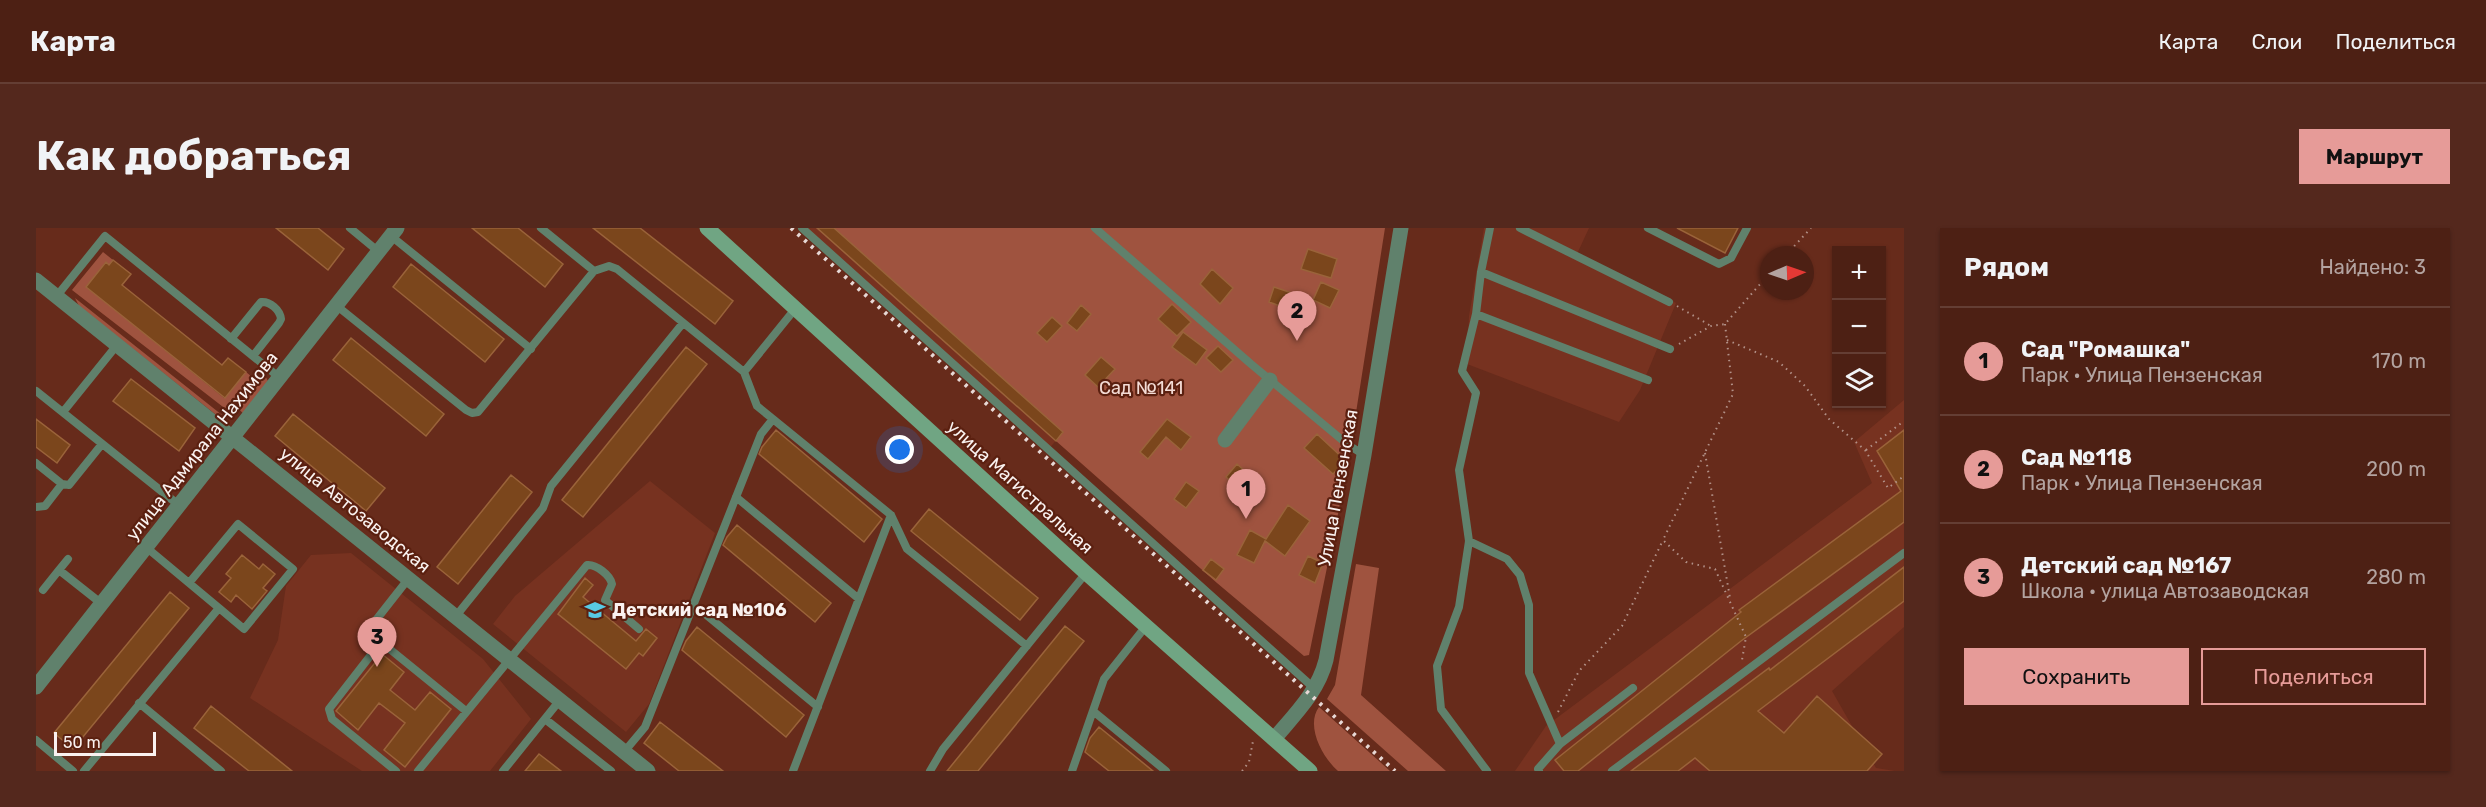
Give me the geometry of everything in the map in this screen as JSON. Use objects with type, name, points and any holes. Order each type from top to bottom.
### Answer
[{"type":"main road","name":"улица Магистральная","points":[[706,228],[1086,573],[1310,771]]},
{"type":"street","name":"Улица Пензенская","points":[[1274,738],[1315,689],[1326,660],[1364,454],[1401,228]]},
{"type":"street","name":"улица Адмирала Нахимова","points":[[36,687],[394,232]]},
{"type":"street","name":"улица Автозаводская","points":[[36,280],[648,771]]},
{"type":"street","points":[[1225,440],[1270,380]]},
{"type":"lane","points":[[350,228],[379,252]]},
{"type":"lane","points":[[541,228],[594,271]]},
{"type":"lane","points":[[802,228],[1315,689]]},
{"type":"lane","points":[[1095,228],[1270,380],[1347,444],[1364,454]]},
{"type":"lane","points":[[1487,771],[1441,709],[1437,666],[1459,607],[1469,541],[1459,470],[1476,393],[1462,371],[1476,314],[1480,272],[1490,228]]},
{"type":"lane","points":[[1520,228],[1669,302]]},
{"type":"lane","points":[[1648,228],[1657,230],[1719,264],[1731,258],[1747,228]]},
{"type":"lane","points":[[394,232],[531,349]]},
{"type":"lane","points":[[56,297],[105,236],[280,378]]},
{"type":"lane","points":[[337,306],[472,413],[482,409],[594,271],[613,266],[744,372],[757,406],[891,515],[907,549],[1027,646]]},
{"type":"lane","points":[[1480,272],[1670,349]]},
{"type":"lane","points":[[231,339],[261,302],[273,308],[280,315],[279,323],[253,356]]},
{"type":"lane","points":[[744,372],[795,309]]},
{"type":"lane","points":[[1476,314],[1648,380]]},
{"type":"lane","points":[[456,616],[543,508],[551,486],[683,323]]},
{"type":"lane","points":[[63,412],[117,345]]},
{"type":"lane","points":[[36,391],[180,506]]},
{"type":"lane","points":[[624,752],[645,728],[760,434],[773,419]]},
{"type":"lane","points":[[36,463],[62,484],[69,485],[102,444]]},
{"type":"lane","points":[[36,507],[45,506],[62,484]]},
{"type":"lane","points":[[736,497],[859,599]]},
{"type":"lane","points":[[793,771],[891,515]]},
{"type":"lane","points":[[147,548],[244,629],[293,569],[238,524],[189,583]]},
{"type":"lane","points":[[1469,541],[1507,559],[1520,575],[1529,605],[1529,673],[1560,744]]},
{"type":"lane","points":[[1612,771],[1904,553]]},
{"type":"lane","points":[[43,590],[68,559]]},
{"type":"lane","points":[[418,771],[587,564],[595,566],[610,578],[612,585],[605,600],[639,629]]},
{"type":"lane","points":[[59,570],[102,604]]},
{"type":"lane","points":[[930,771],[943,749],[1086,573]]},
{"type":"lane","points":[[409,578],[376,620],[381,642],[466,711]]},
{"type":"lane","points":[[693,604],[818,707]]},
{"type":"lane","points":[[84,771],[219,608]]},
{"type":"lane","points":[[1072,771],[1104,679],[1146,626]]},
{"type":"lane","points":[[381,642],[330,705],[329,715],[396,771]]},
{"type":"lane","points":[[1535,770],[1560,744],[1633,688]]},
{"type":"lane","points":[[503,771],[560,700]]},
{"type":"lane","points":[[139,704],[221,771]]},
{"type":"lane","points":[[1093,711],[1166,771]]},
{"type":"lane","points":[[545,719],[610,771]]},
{"type":"lane","points":[[36,740],[73,771]]},
{"type":"path","points":[[1794,246],[1811,228]]},
{"type":"path","points":[[1670,349],[1711,326],[1725,324],[1760,284]]},
{"type":"path","points":[[1669,302],[1711,326]]},
{"type":"path","points":[[1551,722],[1564,704],[1579,671],[1622,626],[1733,394],[1725,324]]},
{"type":"path","points":[[1727,340],[1779,362],[1805,386],[1829,419],[1864,450],[1888,488],[1904,476]]},
{"type":"path","points":[[1864,450],[1904,421]]},
{"type":"path","points":[[1705,453],[1731,601]]},
{"type":"path","points":[[1663,540],[1686,562],[1715,569],[1746,637],[1739,674]]},
{"type":"path","points":[[1242,771],[1249,762],[1253,741]]},
{"type":"shaded area","points":[[802,228],[834,228],[1063,432],[1048,450]]},
{"type":"shaded area","points":[[1484,228],[1589,228],[1577,254],[1676,303],[1640,390],[1619,422],[1467,364],[1469,316]]},
{"type":"shaded area","points":[[1904,400],[1904,627],[1832,691],[1876,768],[1895,771],[1515,771],[1546,726],[1872,483],[1854,442]]},
{"type":"shaded area","name":"Детский сад №106","points":[[650,481],[715,533],[649,704],[626,732],[493,624],[515,596]]},
{"type":"shaded area","points":[[351,553],[483,659],[531,719],[490,771],[362,771],[250,698],[278,640],[286,586],[311,555]]},
{"type":"green space","name":"Сад №141","points":[[834,228],[1385,228],[1355,419],[1347,444],[1346,469],[1338,514],[1309,655],[1304,656],[1217,583],[1056,441],[1063,432]]},
{"type":"green space","points":[[103,252],[113,260],[109,265],[105,263],[87,287],[224,398],[246,372],[252,377],[227,410],[72,290]]},
{"type":"green space","points":[[75,298],[222,415],[220,418],[79,306]]},
{"type":"green space","points":[[263,372],[268,381],[244,414],[235,406]]},
{"type":"green space","points":[[1356,564],[1379,568],[1361,695],[1446,771],[1408,771],[1327,699],[1335,685]]},
{"type":"green space","points":[[1319,707],[1390,771],[1338,771],[1322,750],[1315,732],[1315,715]]},
{"type":"building","points":[[276,228],[318,228],[344,249],[328,270]]},
{"type":"building","points":[[472,228],[518,228],[563,264],[545,287]]},
{"type":"building","points":[[593,228],[640,228],[733,301],[715,324]]},
{"type":"building","points":[[817,228],[834,228],[1063,432],[1056,441]]},
{"type":"building","points":[[1677,228],[1738,228],[1725,253]]},
{"type":"building","points":[[1308,249],[1337,259],[1331,278],[1301,269]]},
{"type":"building","points":[[113,260],[131,274],[122,285],[222,365],[228,358],[246,372],[225,398],[86,287],[106,262],[109,265]]},
{"type":"building","points":[[411,264],[504,339],[485,362],[393,287]]},
{"type":"building","points":[[1212,269],[1233,288],[1220,304],[1200,284]]},
{"type":"building","points":[[1321,282],[1339,290],[1330,308],[1313,300]]},
{"type":"building","points":[[1274,287],[1304,297],[1299,313],[1269,302]]},
{"type":"building","points":[[1172,304],[1191,322],[1177,336],[1158,319]]},
{"type":"building","points":[[1081,305],[1091,314],[1077,331],[1067,323]]},
{"type":"building","points":[[1052,317],[1062,326],[1047,342],[1037,333]]},
{"type":"building","points":[[1183,332],[1207,350],[1196,365],[1172,347]]},
{"type":"building","points":[[351,338],[444,414],[426,436],[333,360]]},
{"type":"building","points":[[1218,346],[1233,360],[1221,372],[1206,358]]},
{"type":"building","points":[[686,347],[707,364],[583,517],[562,500]]},
{"type":"building","points":[[1101,357],[1115,369],[1098,387],[1085,375]]},
{"type":"building","points":[[131,379],[195,428],[179,451],[113,401]]},
{"type":"building","points":[[293,414],[385,488],[366,511],[275,436]]},
{"type":"building","points":[[36,419],[70,445],[57,463],[36,447]]},
{"type":"building","points":[[1167,419],[1191,437],[1181,450],[1166,437],[1148,459],[1140,452]]},
{"type":"building","points":[[776,430],[882,519],[864,542],[759,454]]},
{"type":"building","points":[[1904,430],[1904,522],[1741,641],[1578,771],[1564,771],[1555,760],[1741,612],[1739,610],[1901,491],[1877,451]]},
{"type":"building","points":[[1317,434],[1346,461],[1333,474],[1304,448]]},
{"type":"building","points":[[1237,464],[1253,478],[1242,491],[1226,477]]},
{"type":"building","points":[[511,475],[532,492],[458,584],[437,567]]},
{"type":"building","points":[[1186,482],[1199,491],[1186,508],[1174,499]]},
{"type":"building","points":[[1288,505],[1310,521],[1285,556],[1265,541],[1254,563],[1237,555],[1250,530],[1266,539]]},
{"type":"building","points":[[929,509],[1038,598],[1020,620],[911,531]]},
{"type":"building","points":[[737,525],[831,603],[815,622],[723,545]]},
{"type":"building","points":[[242,555],[259,569],[263,564],[275,574],[263,588],[267,591],[252,609],[236,595],[231,602],[219,592],[231,578],[226,574]]},
{"type":"building","points":[[1308,556],[1323,563],[1315,583],[1299,575]]},
{"type":"building","points":[[1211,559],[1224,569],[1216,580],[1203,570]]},
{"type":"building","points":[[1904,567],[1904,601],[1758,711],[1784,733],[1817,696],[1882,754],[1867,771],[1710,771],[1695,758],[1678,771],[1631,771],[1769,668],[1770,670]]},
{"type":"building","points":[[585,578],[593,585],[583,597],[636,641],[646,629],[657,638],[643,656],[639,653],[626,669],[558,614]]},
{"type":"building","points":[[170,592],[189,608],[73,749],[54,733]]},
{"type":"building","points":[[1065,626],[1084,641],[978,771],[947,771]]},
{"type":"building","points":[[697,627],[804,715],[786,737],[682,650]]},
{"type":"building","points":[[382,654],[404,672],[390,690],[415,710],[430,692],[451,709],[405,767],[384,750],[405,723],[379,703],[358,730],[336,711]]},
{"type":"building","points":[[211,706],[292,771],[249,771],[194,728]]},
{"type":"building","points":[[660,722],[723,771],[679,771],[644,743]]},
{"type":"building","points":[[1099,727],[1153,771],[1109,771],[1085,752],[1090,738]]},
{"type":"building","points":[[539,754],[561,771],[525,771]]},
{"type":"railway","points":[[791,228],[1395,771]]},
{"type":"place","name":"Сад №118","points":[[1297,341]]},
{"type":"place","name":"Сад \"Ромашка\"","points":[[1246,519]]},
{"type":"place","name":"Детский сад №106","points":[[595,610]]},
{"type":"place","name":"Детский сад №167","points":[[377,667]]}]
